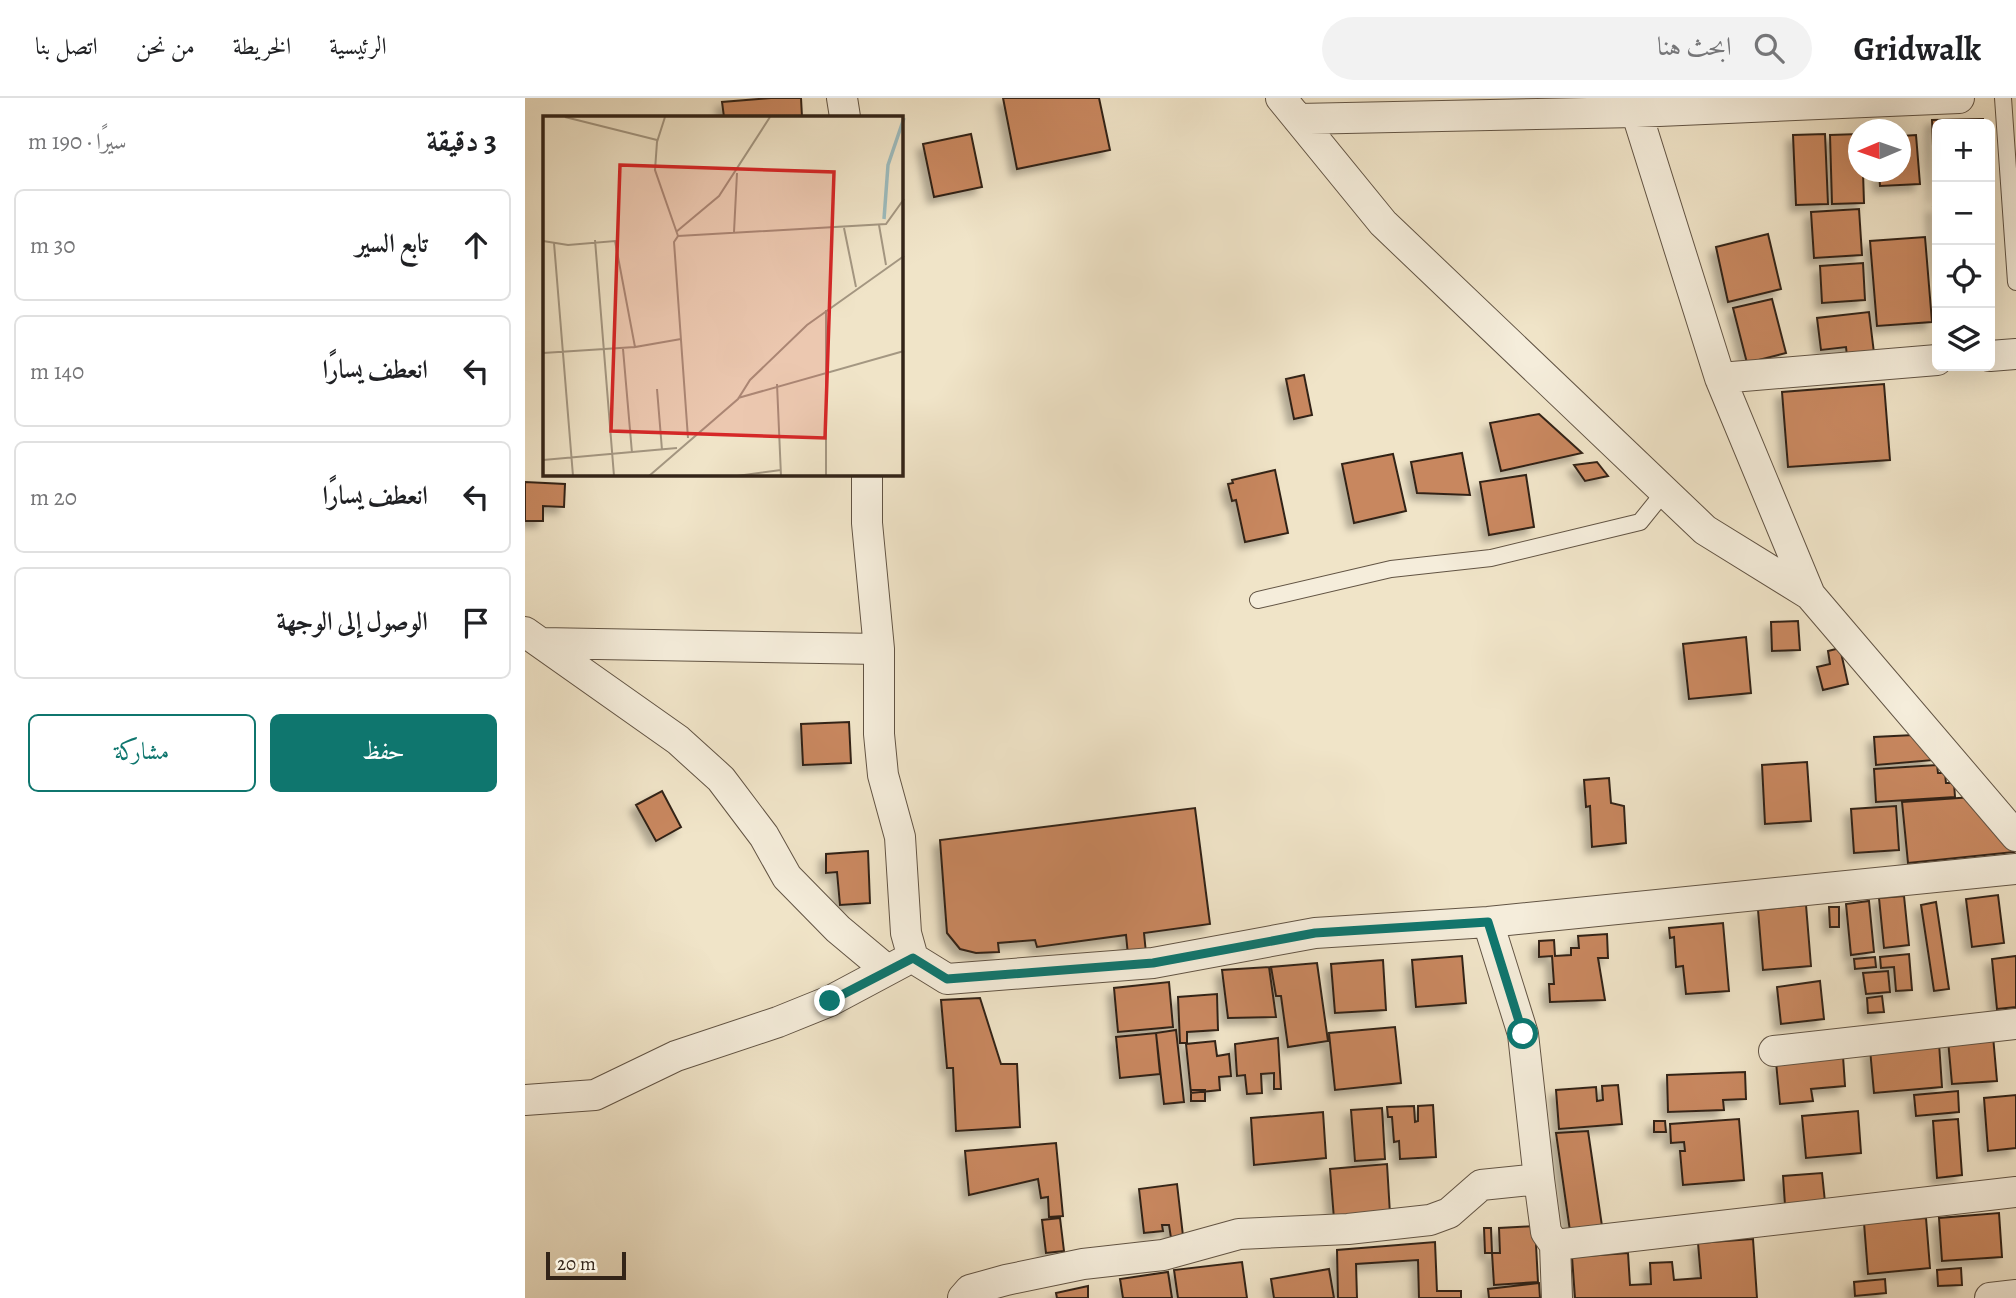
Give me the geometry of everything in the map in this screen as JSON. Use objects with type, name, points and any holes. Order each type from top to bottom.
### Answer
[{"type":"street","points":[[842,98],[845,116]]},
{"type":"street","points":[[1289,108],[1634,105],[1959,98]]},
{"type":"street","points":[[1634,105],[1720,377],[1810,595]]},
{"type":"street","points":[[1289,108],[1383,223],[1705,530],[1810,595],[2016,836]]},
{"type":"street","points":[[1995,356],[2016,354]]},
{"type":"street","points":[[1720,377],[1932,360]]},
{"type":"street","points":[[867,476],[867,523],[879,649],[879,734],[883,775],[900,838],[906,933],[900,964]]},
{"type":"street","points":[[533,638],[879,649]]},
{"type":"street","points":[[533,638],[678,740],[721,779],[764,836],[787,877],[838,929],[900,964],[947,979],[1153,963],[1315,933],[1488,922],[2016,869]]},
{"type":"street","points":[[1488,922],[1523,1034],[1546,1232],[1555,1245],[1557,1298]]},
{"type":"street","points":[[525,1100],[596,1095],[676,1056],[778,1022],[830,1001],[900,964]]},
{"type":"street","points":[[1774,1051],[2016,1024]]},
{"type":"street","points":[[963,1298],[969,1290],[1006,1280],[1083,1264],[1163,1255],[1239,1234],[1348,1229],[1430,1220],[1449,1213],[1481,1185],[1539,1179]]},
{"type":"street","points":[[1555,1245],[2016,1192]]},
{"type":"street","points":[[1990,1298],[2016,1295]]},
{"type":"lane","points":[[2003,98],[2016,282]]},
{"type":"lane","points":[[1258,600],[1391,569],[1491,558],[1640,522],[1665,491]]},
{"type":"building","points":[[801,98],[802,116],[724,116],[722,102]]},
{"type":"building","points":[[1003,98],[1099,98],[1110,150],[1017,169]]},
{"type":"building","points":[[971,134],[982,187],[934,197],[923,144]]},
{"type":"building","points":[[1825,134],[1828,204],[1796,205],[1793,135]]},
{"type":"building","points":[[1848,134],[1848,182],[1863,182],[1864,203],[1832,204],[1830,135]]},
{"type":"building","points":[[1911,135],[1916,135],[1920,184],[1880,186],[1880,182],[1911,182]]},
{"type":"building","points":[[1859,209],[1862,255],[1814,258],[1811,212]]},
{"type":"building","points":[[1768,234],[1781,289],[1728,302],[1716,247]]},
{"type":"building","points":[[1925,237],[1932,322],[1877,326],[1870,241]]},
{"type":"building","points":[[1863,263],[1865,300],[1822,303],[1820,266]]},
{"type":"building","points":[[1772,299],[1786,353],[1747,363],[1733,308]]},
{"type":"building","points":[[1869,312],[1874,353],[1847,356],[1846,347],[1821,350],[1817,318]]},
{"type":"building","points":[[1304,375],[1312,415],[1294,419],[1286,379]]},
{"type":"building","points":[[1884,384],[1890,460],[1788,467],[1782,392]]},
{"type":"building","points":[[1539,414],[1582,453],[1501,471],[1490,423]]},
{"type":"building","points":[[1462,453],[1470,495],[1417,493],[1411,462]]},
{"type":"building","points":[[1393,454],[1406,511],[1354,523],[1342,464]]},
{"type":"building","points":[[1597,462],[1608,476],[1585,481],[1574,465]]},
{"type":"building","points":[[1275,470],[1288,533],[1245,542],[1236,500],[1232,501],[1228,484],[1233,483],[1232,480]]},
{"type":"building","points":[[1526,475],[1534,527],[1489,535],[1480,482]]},
{"type":"building","points":[[525,482],[565,484],[564,507],[543,506],[543,521],[525,521]]},
{"type":"building","points":[[1798,621],[1800,650],[1772,651],[1771,622]]},
{"type":"building","points":[[1746,637],[1751,693],[1689,699],[1683,644]]},
{"type":"building","points":[[1840,648],[1848,684],[1823,690],[1817,667],[1830,664],[1828,651]]},
{"type":"building","points":[[849,722],[851,763],[803,765],[801,724]]},
{"type":"building","points":[[1914,735],[1934,760],[1876,765],[1874,737]]},
{"type":"building","points":[[1807,762],[1811,821],[1765,824],[1762,765]]},
{"type":"building","points":[[1937,765],[1938,773],[1945,773],[1946,783],[1954,783],[1955,797],[1876,802],[1874,769]]},
{"type":"building","points":[[1609,778],[1611,803],[1624,806],[1626,843],[1592,847],[1590,806],[1586,807],[1584,780]]},
{"type":"building","points":[[662,791],[681,827],[656,841],[636,805]]},
{"type":"building","points":[[1973,797],[2014,852],[1908,863],[1902,802]]},
{"type":"building","points":[[1896,806],[1899,850],[1854,853],[1851,809]]},
{"type":"building","points":[[1195,808],[1210,924],[1144,933],[1146,953],[1128,955],[1126,935],[1037,947],[1035,940],[998,943],[999,952],[976,953],[960,949],[947,933],[940,840]]},
{"type":"building","points":[[868,851],[870,903],[840,905],[837,872],[826,873],[826,854]]},
{"type":"building","points":[[1998,895],[2004,943],[1972,947],[1966,899]]},
{"type":"building","points":[[1904,896],[1909,945],[1884,948],[1879,898]]},
{"type":"building","points":[[1869,901],[1874,952],[1851,955],[1846,904]]},
{"type":"building","points":[[1936,902],[1949,989],[1934,991],[1921,905]]},
{"type":"building","points":[[1806,905],[1811,966],[1763,970],[1758,910]]},
{"type":"building","points":[[1829,907],[1839,907],[1839,927],[1830,927]]},
{"type":"building","points":[[1723,923],[1729,991],[1686,994],[1683,966],[1676,967],[1674,937],[1670,938],[1669,928]]},
{"type":"building","points":[[1607,934],[1608,958],[1598,958],[1605,1000],[1550,1002],[1549,984],[1554,984],[1552,956],[1539,957],[1539,941],[1554,940],[1555,956],[1571,955],[1571,948],[1579,948],[1578,936]]},
{"type":"building","points":[[1909,954],[1912,990],[1896,991],[1894,967],[1881,968],[1880,957]]},
{"type":"building","points":[[1462,956],[1466,1003],[1416,1007],[1412,960]]},
{"type":"building","points":[[2016,956],[2016,1007],[1997,1009],[1992,959]]},
{"type":"building","points":[[1875,957],[1876,967],[1855,969],[1854,959]]},
{"type":"building","points":[[1383,960],[1386,1010],[1335,1013],[1331,964]]},
{"type":"building","points":[[1317,963],[1328,1041],[1288,1047],[1281,996],[1276,996],[1271,967]]},
{"type":"building","points":[[1269,967],[1276,1017],[1228,1018],[1222,970]]},
{"type":"building","points":[[1888,971],[1890,992],[1866,994],[1863,973]]},
{"type":"building","points":[[1820,981],[1824,1019],[1781,1024],[1777,987]]},
{"type":"building","points":[[1169,982],[1173,1027],[1118,1032],[1114,988]]},
{"type":"building","points":[[1217,994],[1218,1030],[1187,1032],[1187,1043],[1180,1043],[1178,997]]},
{"type":"building","points":[[1882,996],[1884,1012],[1868,1013],[1867,998]]},
{"type":"building","points":[[980,998],[1001,1064],[1017,1064],[1020,1127],[956,1131],[953,1068],[947,1068],[941,1000]]},
{"type":"building","points":[[1395,1027],[1401,1083],[1335,1090],[1329,1033]]},
{"type":"building","points":[[1176,1030],[1184,1102],[1164,1104],[1156,1033]]},
{"type":"building","points":[[1156,1033],[1160,1074],[1120,1078],[1116,1037]]},
{"type":"building","points":[[1993,1036],[1997,1081],[1952,1084],[1948,1040]]},
{"type":"building","points":[[1278,1038],[1281,1089],[1274,1089],[1274,1073],[1261,1074],[1262,1093],[1247,1094],[1245,1075],[1237,1076],[1235,1044]]},
{"type":"building","points":[[1215,1041],[1217,1056],[1229,1054],[1231,1076],[1219,1077],[1220,1090],[1191,1093],[1186,1044]]},
{"type":"building","points":[[1939,1043],[1942,1087],[1874,1093],[1870,1049]]},
{"type":"building","points":[[1843,1056],[1845,1086],[1811,1089],[1813,1101],[1780,1104],[1776,1062]]},
{"type":"building","points":[[1745,1072],[1746,1099],[1723,1100],[1724,1110],[1668,1112],[1667,1075]]},
{"type":"building","points":[[1618,1085],[1622,1124],[1559,1129],[1556,1090],[1596,1087],[1597,1101],[1603,1100],[1602,1086]]},
{"type":"building","points":[[1191,1090],[1205,1090],[1205,1101],[1191,1101]]},
{"type":"building","points":[[1958,1091],[1959,1112],[1916,1116],[1914,1095]]},
{"type":"building","points":[[2016,1095],[2016,1148],[1988,1151],[1984,1098]]},
{"type":"building","points":[[1433,1105],[1436,1157],[1400,1159],[1399,1141],[1394,1142],[1392,1117],[1388,1117],[1387,1107],[1414,1106],[1415,1122],[1418,1121],[1418,1106]]},
{"type":"building","points":[[1382,1108],[1385,1159],[1355,1161],[1351,1110]]},
{"type":"building","points":[[1858,1111],[1861,1153],[1806,1158],[1802,1116]]},
{"type":"building","points":[[1323,1112],[1326,1158],[1254,1165],[1251,1118]]},
{"type":"building","points":[[1739,1119],[1744,1180],[1683,1185],[1680,1151],[1685,1151],[1684,1142],[1671,1143],[1670,1124]]},
{"type":"building","points":[[1958,1119],[1962,1175],[1937,1178],[1933,1121]]},
{"type":"building","points":[[1654,1121],[1665,1121],[1666,1132],[1654,1132]]},
{"type":"building","points":[[1588,1131],[1602,1226],[1570,1231],[1556,1133]]},
{"type":"building","points":[[1056,1143],[1063,1216],[1049,1217],[1048,1197],[1041,1198],[1038,1179],[969,1195],[965,1151]]},
{"type":"building","points":[[1387,1164],[1390,1214],[1334,1219],[1330,1169]]},
{"type":"building","points":[[1822,1173],[1825,1202],[1785,1205],[1783,1176]]},
{"type":"building","points":[[1177,1184],[1183,1236],[1171,1238],[1169,1225],[1162,1225],[1163,1231],[1144,1233],[1139,1189]]},
{"type":"building","points":[[1999,1213],[2002,1257],[1942,1261],[1939,1218]]},
{"type":"building","points":[[1060,1218],[1064,1251],[1046,1253],[1042,1220]]},
{"type":"building","points":[[1926,1218],[1930,1268],[1868,1274],[1864,1223]]},
{"type":"building","points":[[1535,1226],[1538,1282],[1494,1285],[1492,1253],[1500,1253],[1499,1228]]},
{"type":"building","points":[[1484,1228],[1491,1228],[1492,1253],[1485,1253]]},
{"type":"building","points":[[1753,1239],[1757,1298],[1575,1298],[1572,1257],[1628,1253],[1630,1285],[1651,1284],[1650,1263],[1672,1262],[1674,1280],[1701,1278],[1698,1243]]},
{"type":"building","points":[[1435,1242],[1437,1291],[1461,1291],[1461,1298],[1419,1298],[1418,1260],[1356,1264],[1357,1298],[1338,1298],[1337,1250]]},
{"type":"building","points":[[1242,1262],[1247,1298],[1178,1298],[1174,1270]]},
{"type":"building","points":[[1961,1268],[1962,1285],[1938,1286],[1937,1270]]},
{"type":"building","points":[[1329,1269],[1334,1298],[1274,1298],[1271,1279]]},
{"type":"building","points":[[1168,1272],[1172,1298],[1123,1298],[1120,1279]]},
{"type":"building","points":[[1885,1279],[1886,1293],[1855,1296],[1854,1282]]},
{"type":"building","points":[[1539,1283],[1540,1298],[1489,1298],[1488,1289]]},
{"type":"building","points":[[1088,1286],[1088,1298],[1057,1298],[1056,1293]]},
{"type":"route","points":[[830,1001],[913,958],[947,979],[1153,963],[1315,933],[1488,922],[1523,1034]]}]
